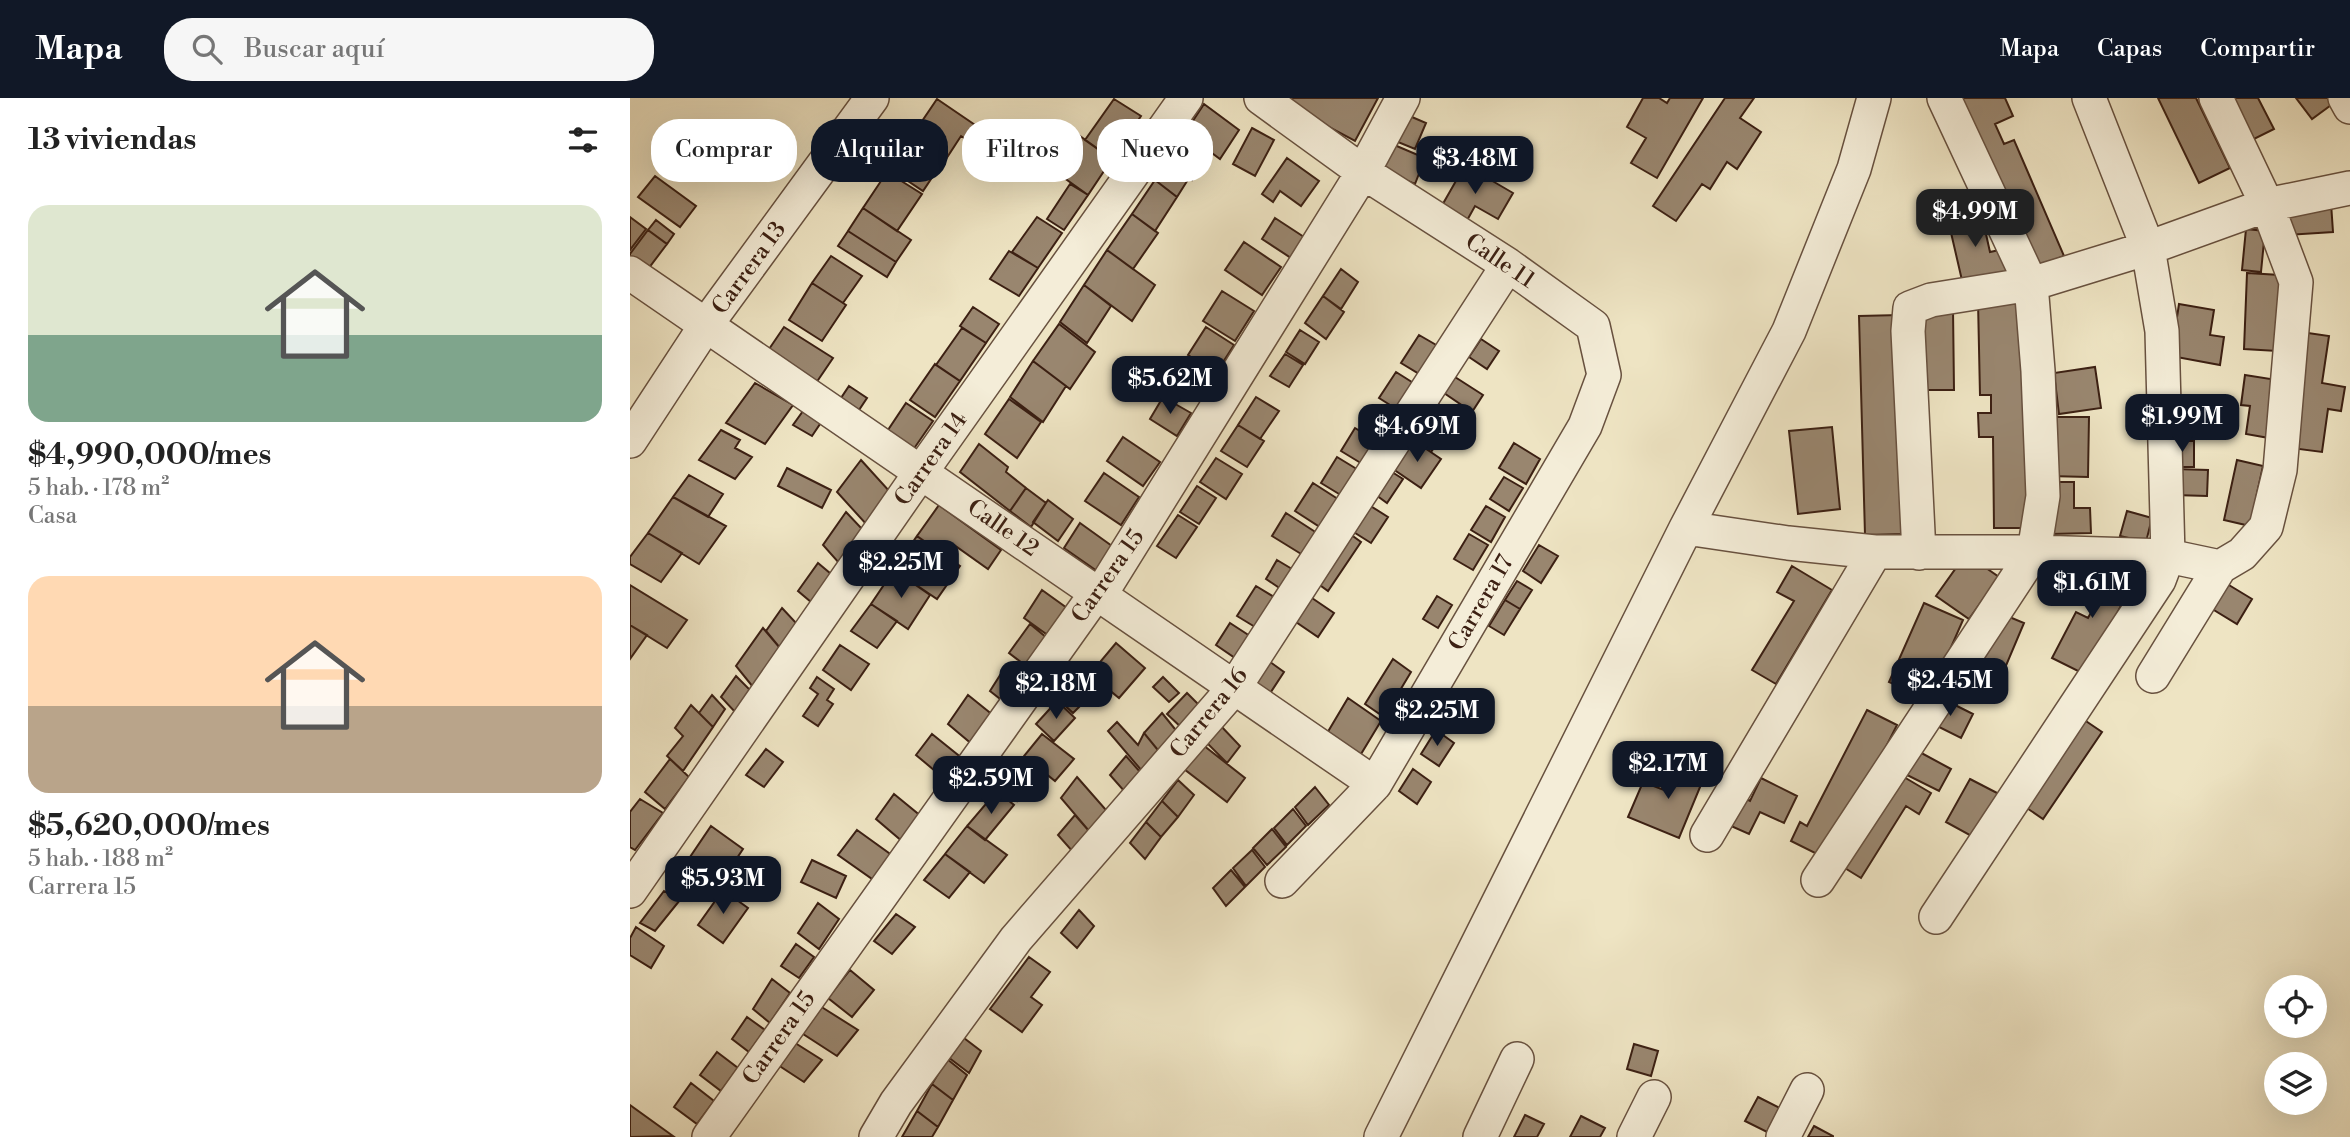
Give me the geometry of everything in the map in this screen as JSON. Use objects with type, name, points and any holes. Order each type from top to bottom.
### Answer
[{"type":"street","name":"Carrera 13","points":[[630,441],[706,325],[872,98]]},
{"type":"street","name":"Carrera 14","points":[[630,891],[921,472],[1186,98]]},
{"type":"street","name":"Calle 11","points":[[1261,98],[1363,172],[1508,265],[1593,326],[1604,374]]},
{"type":"street","name":"Carrera 15","points":[[709,1137],[1090,602],[1100,595],[1363,172],[1403,98]]},
{"type":"street","points":[[1381,1137],[1686,528],[1789,331],[1854,169],[1874,98]]},
{"type":"street","points":[[1818,880],[2034,552],[2043,496],[2031,284],[1944,98]]},
{"type":"street","points":[[1936,917],[2159,580],[2168,556],[2162,331],[2148,248],[2089,98]]},
{"type":"street","points":[[2153,676],[2220,568],[2242,554],[2266,527],[2280,470],[2296,282],[2267,205],[2216,98]]},
{"type":"street","points":[[2345,98],[2350,107]]},
{"type":"street","points":[[1919,553],[1908,331],[1910,308],[1931,300],[2031,284],[2148,248],[2267,205],[2350,188]]},
{"type":"street","name":"Carrera 16","points":[[876,1137],[896,1103],[1016,939],[1234,688],[1508,265]]},
{"type":"street","name":"Calle 12","points":[[630,273],[1375,784]]},
{"type":"street","name":"Carrera 17","points":[[1282,881],[1375,784],[1585,426],[1604,374]]},
{"type":"street","points":[[1686,528],[1788,544],[1875,552],[2034,552],[2168,556],[2220,568]]},
{"type":"street","points":[[1707,835],[1875,552]]},
{"type":"street","points":[[1480,1137],[1517,1059]]},
{"type":"street","points":[[1783,1137],[1807,1090]]},
{"type":"street","points":[[1634,1137],[1654,1097]]},
{"type":"building","points":[[1275,98],[1378,98],[1355,141]]},
{"type":"building","points":[[1643,98],[1659,98],[1667,103],[1670,98],[1703,98],[1657,178],[1631,163],[1646,138],[1627,127]]},
{"type":"building","points":[[1725,98],[1754,98],[1740,118],[1761,132],[1737,169],[1727,162],[1710,189],[1702,184],[1676,221],[1653,206]]},
{"type":"building","points":[[1956,98],[2005,98],[2013,116],[1995,124],[2004,144],[2014,140],[2064,256],[2037,267]]},
{"type":"building","points":[[2158,98],[2196,98],[2230,168],[2199,183]]},
{"type":"building","points":[[2228,98],[2258,98],[2274,129],[2250,141]]},
{"type":"building","points":[[2296,98],[2336,98],[2338,100],[2312,119]]},
{"type":"building","points":[[937,99],[966,119],[962,119],[962,137],[948,156],[948,119],[923,119]]},
{"type":"building","points":[[1114,99],[1141,116],[1139,119],[1100,119]]},
{"type":"building","points":[[1204,104],[1239,130],[1220,159],[1213,154],[1213,119],[1194,119]]},
{"type":"building","points":[[1405,114],[1426,123],[1415,149],[1393,140]]},
{"type":"building","points":[[1097,123],[1097,148],[1085,140]]},
{"type":"building","points":[[1252,128],[1274,140],[1255,176],[1233,164]]},
{"type":"building","points":[[1083,138],[1097,148],[1097,182],[1088,195],[1070,182],[1083,182]]},
{"type":"building","points":[[1385,141],[1425,158],[1415,184],[1374,167]]},
{"type":"building","points":[[1287,158],[1319,181],[1301,206],[1280,191],[1273,202],[1262,194]]},
{"type":"building","points":[[1465,165],[1513,193],[1498,219],[1475,206],[1465,224],[1440,209]]},
{"type":"building","points":[[651,181],[663,182],[696,206],[680,227],[638,197]]},
{"type":"building","points":[[880,182],[903,182],[922,194],[897,231],[863,208]]},
{"type":"building","points":[[910,182],[929,182],[923,191]]},
{"type":"building","points":[[1154,182],[1158,182],[1177,197],[1155,231],[1132,214]]},
{"type":"building","points":[[1158,182],[1186,182],[1177,197]]},
{"type":"building","points":[[1070,184],[1088,195],[1064,230],[1047,219]]},
{"type":"building","points":[[1979,203],[1990,252],[2004,249],[2011,278],[1964,289],[1946,211]]},
{"type":"building","points":[[2331,203],[2333,232],[2287,235],[2286,205]]},
{"type":"building","points":[[863,208],[911,240],[896,262],[848,231]]},
{"type":"building","points":[[1132,214],[1158,233],[1133,269],[1107,250]]},
{"type":"building","points":[[630,217],[646,229],[630,250]]},
{"type":"building","points":[[1037,217],[1062,233],[1038,268],[1012,252]]},
{"type":"building","points":[[1275,218],[1304,237],[1291,258],[1262,239]]},
{"type":"building","points":[[656,220],[674,234],[667,244],[648,230]]},
{"type":"building","points":[[2246,229],[2265,231],[2261,272],[2242,270]]},
{"type":"building","points":[[648,230],[667,244],[642,277],[630,268],[630,254]]},
{"type":"building","points":[[848,231],[896,262],[887,277],[838,246]]},
{"type":"building","points":[[1244,242],[1281,267],[1262,295],[1225,270]]},
{"type":"building","points":[[1107,250],[1155,285],[1132,321],[1084,285]]},
{"type":"building","points":[[1009,251],[1038,268],[1019,296],[990,279]]},
{"type":"building","points":[[831,256],[862,276],[843,303],[812,283]]},
{"type":"building","points":[[1341,269],[1358,282],[1341,309],[1323,296]]},
{"type":"building","points":[[2247,273],[2280,275],[2277,351],[2244,349]]},
{"type":"building","points":[[812,283],[846,305],[822,341],[789,320]]},
{"type":"building","points":[[1084,285],[1111,306],[1087,343],[1060,322]]},
{"type":"building","points":[[1222,291],[1254,311],[1235,341],[1203,321]]},
{"type":"building","points":[[1323,296],[1344,312],[1326,339],[1305,323]]},
{"type":"building","points":[[2023,300],[2027,528],[1994,528],[1993,437],[1979,437],[1978,413],[1991,413],[1991,395],[1980,395],[1978,301]]},
{"type":"building","points":[[2179,304],[2214,310],[2210,335],[2224,337],[2220,365],[2171,356]]},
{"type":"building","points":[[973,307],[999,324],[986,343],[960,326]]},
{"type":"building","points":[[1918,309],[1953,309],[1954,390],[1918,390]]},
{"type":"building","points":[[1900,315],[1906,534],[1865,535],[1859,316]]},
{"type":"building","points":[[1059,324],[1095,352],[1070,389],[1033,361]]},
{"type":"building","points":[[784,327],[833,358],[812,389],[763,358]]},
{"type":"building","points":[[1206,327],[1234,345],[1216,373],[1188,355]]},
{"type":"building","points":[[962,328],[986,343],[960,381],[936,365]]},
{"type":"building","points":[[1300,330],[1319,342],[1305,364],[1286,352]]},
{"type":"building","points":[[2308,333],[2329,336],[2322,383],[2345,387],[2341,411],[2328,409],[2322,452],[2291,448]]},
{"type":"building","points":[[1419,335],[1438,346],[1421,375],[1401,363]]},
{"type":"building","points":[[1481,339],[1499,351],[1487,369],[1469,357]]},
{"type":"building","points":[[1285,354],[1303,365],[1289,387],[1270,376]]},
{"type":"building","points":[[1033,361],[1066,386],[1043,422],[1010,397]]},
{"type":"building","points":[[935,364],[960,381],[935,417],[910,400]]},
{"type":"building","points":[[2095,367],[2101,408],[2059,414],[2054,373]]},
{"type":"building","points":[[1396,372],[1415,384],[1398,410],[1379,398]]},
{"type":"building","points":[[2245,375],[2277,380],[2269,438],[2246,434],[2250,406],[2241,405]]},
{"type":"building","points":[[1455,377],[1483,395],[1472,412],[1444,393]]},
{"type":"building","points":[[755,383],[793,405],[765,444],[726,423]]},
{"type":"building","points":[[849,386],[867,398],[855,416],[837,404]]},
{"type":"building","points":[[1163,397],[1191,413],[1177,436],[1150,419]]},
{"type":"building","points":[[1256,397],[1279,411],[1260,439],[1238,425]]},
{"type":"building","points":[[1009,399],[1041,422],[1017,458],[985,434]]},
{"type":"building","points":[[906,403],[933,421],[913,450],[886,433]]},
{"type":"building","points":[[1437,403],[1456,416],[1446,430],[1428,418]]},
{"type":"building","points":[[803,411],[822,421],[812,436],[793,425]]},
{"type":"building","points":[[2050,417],[2089,417],[2088,477],[2049,476]]},
{"type":"building","points":[[1428,418],[1446,430],[1431,452],[1413,440]]},
{"type":"building","points":[[1238,425],[1264,441],[1247,467],[1221,451]]},
{"type":"building","points":[[1832,427],[1840,509],[1798,514],[1789,431]]},
{"type":"building","points":[[1355,428],[1378,442],[1364,465],[1341,451]]},
{"type":"building","points":[[721,430],[740,440],[735,448],[752,457],[735,479],[699,460]]},
{"type":"building","points":[[1123,437],[1160,462],[1143,486],[1107,461]]},
{"type":"building","points":[[1413,440],[1441,459],[1421,488],[1393,469]]},
{"type":"building","points":[[2170,441],[2194,441],[2194,467],[2170,467]]},
{"type":"building","points":[[1514,443],[1540,459],[1526,484],[1499,468]]},
{"type":"building","points":[[979,444],[1008,467],[1006,472],[1026,488],[1010,511],[960,472]]},
{"type":"building","points":[[1337,457],[1360,471],[1344,497],[1321,483]]},
{"type":"building","points":[[1216,458],[1242,474],[1226,499],[1200,482]]},
{"type":"building","points":[[861,460],[891,493],[867,525],[837,492]]},
{"type":"building","points":[[2237,460],[2263,466],[2250,526],[2224,520]]},
{"type":"building","points":[[787,468],[831,490],[822,508],[778,486]]},
{"type":"building","points":[[2175,469],[2208,470],[2207,496],[2174,495]]},
{"type":"building","points":[[1392,472],[1403,479],[1387,503],[1376,495]]},
{"type":"building","points":[[1104,473],[1139,497],[1121,525],[1085,501]]},
{"type":"building","points":[[689,475],[723,494],[708,517],[673,497]]},
{"type":"building","points":[[1504,477],[1523,488],[1509,511],[1490,499]]},
{"type":"building","points":[[2050,482],[2074,482],[2074,508],[2090,508],[2091,533],[2051,534]]},
{"type":"building","points":[[1313,483],[1341,501],[1323,529],[1295,511]]},
{"type":"building","points":[[1197,486],[1216,498],[1199,524],[1180,512]]},
{"type":"building","points":[[1026,488],[1046,503],[1031,527],[1010,511]]},
{"type":"building","points":[[673,497],[726,526],[699,564],[648,533]]},
{"type":"building","points":[[1048,500],[1073,519],[1058,541],[1033,522]]},
{"type":"building","points":[[939,505],[1001,550],[988,569],[954,545],[946,557],[917,536]]},
{"type":"building","points":[[1369,505],[1388,517],[1371,543],[1352,531]]},
{"type":"building","points":[[1486,506],[1505,517],[1491,542],[1471,530]]},
{"type":"building","points":[[2127,511],[2152,518],[2146,542],[2120,536]]},
{"type":"building","points":[[846,512],[863,530],[839,563],[823,545]]},
{"type":"building","points":[[1286,513],[1320,535],[1306,557],[1272,536]]},
{"type":"building","points":[[1178,515],[1197,527],[1176,558],[1157,546]]},
{"type":"building","points":[[1080,523],[1112,546],[1097,571],[1064,548]]},
{"type":"building","points":[[648,533],[682,553],[661,582],[630,564],[630,557]]},
{"type":"building","points":[[1350,534],[1361,542],[1328,591],[1317,583]]},
{"type":"building","points":[[1469,534],[1488,545],[1473,570],[1454,559]]},
{"type":"building","points":[[917,536],[960,566],[937,599],[894,570]]},
{"type":"building","points":[[1539,545],[1558,556],[1541,583],[1523,571]]},
{"type":"building","points":[[1966,554],[1999,577],[1969,619],[1936,596]]},
{"type":"building","points":[[1277,560],[1297,572],[1284,591],[1266,579]]},
{"type":"building","points":[[818,563],[831,574],[811,602],[798,591]]},
{"type":"building","points":[[2092,564],[2132,584],[2086,675],[2052,658],[2076,612],[2088,618],[2099,598],[2079,588]]},
{"type":"building","points":[[1792,566],[1832,590],[1776,684],[1752,670],[1794,601],[1777,592]]},
{"type":"building","points":[[894,570],[930,595],[908,629],[871,604]]},
{"type":"building","points":[[2219,579],[2252,599],[2237,624],[2204,604]]},
{"type":"building","points":[[1517,581],[1532,590],[1520,609],[1505,600]]},
{"type":"building","points":[[630,585],[687,620],[667,648],[630,625]]},
{"type":"building","points":[[1256,586],[1279,600],[1260,630],[1237,616]]},
{"type":"building","points":[[1042,590],[1067,608],[1049,636],[1024,618]]},
{"type":"building","points":[[1309,596],[1334,613],[1318,637],[1293,620]]},
{"type":"building","points":[[1437,596],[1452,605],[1438,628],[1423,619]]},
{"type":"building","points":[[1505,600],[1520,609],[1504,635],[1489,626]]},
{"type":"building","points":[[1924,603],[1963,620],[1938,677],[1923,671],[1914,693],[1889,682]]},
{"type":"building","points":[[871,604],[897,621],[877,648],[851,631]]},
{"type":"building","points":[[782,608],[797,624],[780,648],[766,631]]},
{"type":"building","points":[[1995,611],[2024,623],[2005,668],[1976,657]]},
{"type":"building","points":[[1230,623],[1253,638],[1238,660],[1216,645]]},
{"type":"building","points":[[1030,624],[1047,638],[1026,666],[1009,653]]},
{"type":"building","points":[[630,625],[647,635],[630,659]]},
{"type":"building","points":[[763,628],[780,648],[753,687],[736,666]]},
{"type":"building","points":[[1116,643],[1145,668],[1119,698],[1090,674]]},
{"type":"building","points":[[840,645],[869,664],[851,690],[823,670]]},
{"type":"building","points":[[1266,659],[1284,672],[1267,698],[1249,685]]},
{"type":"building","points":[[1393,659],[1411,672],[1384,717],[1365,704]]},
{"type":"building","points":[[1004,669],[1018,679],[1004,702],[990,691]]},
{"type":"building","points":[[736,676],[750,690],[735,712],[721,697]]},
{"type":"building","points":[[817,677],[834,689],[827,700],[833,704],[818,726],[803,716],[818,694],[810,688]]},
{"type":"building","points":[[1075,677],[1092,694],[1073,713],[1057,698]]},
{"type":"building","points":[[1163,677],[1179,693],[1169,702],[1153,687]]},
{"type":"building","points":[[1187,693],[1203,709],[1183,729],[1167,714]]},
{"type":"building","points":[[712,695],[725,709],[713,727],[699,713]]},
{"type":"building","points":[[968,695],[994,716],[973,745],[948,724]]},
{"type":"building","points":[[1939,697],[1973,714],[1961,738],[1927,721]]},
{"type":"building","points":[[1348,698],[1381,721],[1358,759],[1326,735]]},
{"type":"building","points":[[1057,701],[1075,718],[1054,741],[1036,724]]},
{"type":"building","points":[[691,705],[713,727],[683,771],[667,756],[683,736],[675,728]]},
{"type":"building","points":[[1867,710],[1897,725],[1829,860],[1791,841],[1800,822],[1807,826]]},
{"type":"building","points":[[1162,713],[1179,734],[1161,754],[1144,733]]},
{"type":"building","points":[[2074,713],[2102,732],[2043,819],[2015,800]]},
{"type":"building","points":[[1117,722],[1138,745],[1144,733],[1158,750],[1142,771],[1108,731]]},
{"type":"building","points":[[1220,725],[1240,746],[1227,763],[1207,743]]},
{"type":"building","points":[[1436,730],[1454,743],[1439,766],[1421,754]]},
{"type":"building","points":[[932,734],[963,759],[947,781],[916,755]]},
{"type":"building","points":[[1042,734],[1074,759],[1055,781],[1024,756]]},
{"type":"building","points":[[1203,745],[1245,778],[1227,802],[1184,769]]},
{"type":"building","points":[[766,749],[783,762],[764,787],[746,775]]},
{"type":"building","points":[[1914,749],[1951,769],[1939,791],[1903,773]]},
{"type":"building","points":[[1126,756],[1141,773],[1125,792],[1110,775]]},
{"type":"building","points":[[670,759],[689,777],[665,809],[645,792]]},
{"type":"building","points":[[1021,760],[1038,773],[1017,801],[999,788]]},
{"type":"building","points":[[1675,763],[1705,775],[1679,838],[1628,817],[1643,782],[1664,790]]},
{"type":"building","points":[[1413,769],[1431,782],[1417,804],[1399,791]]},
{"type":"building","points":[[1892,770],[1931,793],[1919,814],[1906,806],[1861,878],[1835,862]]},
{"type":"building","points":[[1077,777],[1106,810],[1089,831],[1061,798]]},
{"type":"building","points":[[1761,778],[1797,796],[1784,823],[1760,812],[1749,834],[1722,822],[1736,794],[1750,801]]},
{"type":"building","points":[[1970,779],[1999,794],[1975,838],[1946,822]]},
{"type":"building","points":[[1178,780],[1194,795],[1178,817],[1162,801]]},
{"type":"building","points":[[1315,787],[1329,805],[1308,825],[1295,807]]},
{"type":"building","points":[[997,791],[1014,805],[985,840],[967,826]]},
{"type":"building","points":[[894,794],[922,817],[903,842],[876,819]]},
{"type":"building","points":[[640,799],[663,813],[635,850],[630,847],[630,812]]},
{"type":"building","points":[[1162,801],[1178,817],[1161,837],[1146,822]]},
{"type":"building","points":[[1293,809],[1306,826],[1287,845],[1274,828]]},
{"type":"building","points":[[1075,815],[1089,831],[1073,852],[1058,835]]},
{"type":"building","points":[[1146,822],[1161,837],[1145,859],[1130,843]]},
{"type":"building","points":[[711,826],[743,849],[721,882],[688,860]]},
{"type":"building","points":[[967,826],[1007,855],[984,883],[945,854]]},
{"type":"building","points":[[1272,829],[1286,847],[1267,865],[1253,848]]},
{"type":"building","points":[[857,830],[893,856],[875,881],[838,855]]},
{"type":"building","points":[[1252,850],[1265,867],[1246,886],[1233,868]]},
{"type":"building","points":[[945,854],[970,872],[949,898],[924,880]]},
{"type":"building","points":[[812,860],[846,876],[836,898],[801,882]]},
{"type":"building","points":[[1231,870],[1245,887],[1226,906],[1213,888]]},
{"type":"building","points":[[723,890],[748,908],[723,943],[698,925]]},
{"type":"building","points":[[664,891],[680,900],[655,931],[640,923]]},
{"type":"building","points":[[818,903],[839,919],[819,949],[798,933]]},
{"type":"building","points":[[1079,910],[1094,926],[1077,948],[1061,933]]},
{"type":"building","points":[[896,914],[915,927],[892,954],[874,941]]},
{"type":"building","points":[[636,927],[664,946],[651,968],[630,955],[630,938]]},
{"type":"building","points":[[796,944],[814,957],[799,978],[781,966]]},
{"type":"building","points":[[1029,957],[1050,972],[1031,997],[1042,1005],[1022,1032],[990,1009]]},
{"type":"building","points":[[850,970],[874,990],[852,1017],[828,998]]},
{"type":"building","points":[[772,979],[790,993],[770,1023],[753,1009]]},
{"type":"building","points":[[820,1006],[858,1030],[837,1056],[800,1032]]},
{"type":"building","points":[[747,1017],[765,1030],[749,1052],[732,1039]]},
{"type":"building","points":[[960,1035],[981,1051],[969,1073],[948,1057]]},
{"type":"building","points":[[792,1041],[822,1060],[804,1082],[775,1063]]},
{"type":"building","points":[[1634,1044],[1658,1051],[1651,1076],[1627,1069]]},
{"type":"building","points":[[717,1052],[738,1068],[721,1091],[700,1075]]},
{"type":"building","points":[[947,1059],[967,1075],[953,1100],[932,1084]]},
{"type":"building","points":[[691,1083],[714,1101],[697,1124],[674,1107]]},
{"type":"building","points":[[932,1084],[953,1100],[938,1127],[917,1111]]},
{"type":"building","points":[[1758,1097],[1780,1108],[1767,1132],[1745,1121]]},
{"type":"building","points":[[630,1105],[673,1136],[630,1137]]},
{"type":"building","points":[[917,1111],[938,1127],[932,1137],[902,1137]]},
{"type":"building","points":[[1525,1115],[1544,1124],[1537,1137],[1514,1137]]},
{"type":"building","points":[[1581,1116],[1605,1128],[1600,1137],[1570,1137]]},
{"type":"building","points":[[1814,1126],[1833,1136],[1833,1137],[1808,1137]]}]
